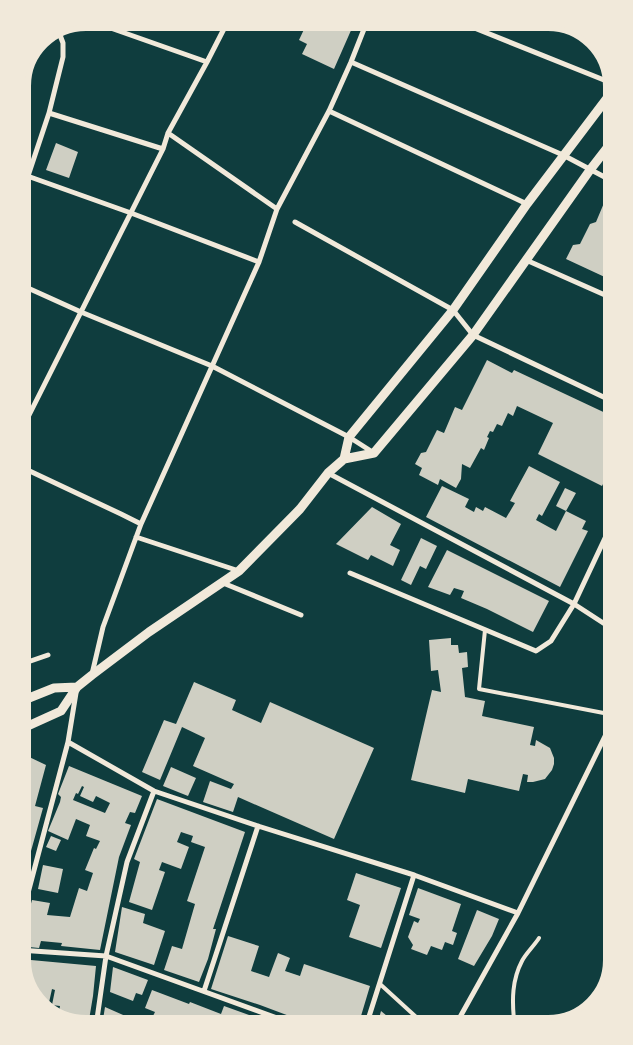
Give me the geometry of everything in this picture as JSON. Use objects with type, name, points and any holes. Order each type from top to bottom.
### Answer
[{"type":"street","points":[[111,28],[207,62]]},
{"type":"street","points":[[28,417],[132,213],[163,149],[168,133],[224,28]]},
{"type":"street","points":[[92,675],[103,628],[141,524],[258,262],[277,209],[329,111],[364,28]]},
{"type":"street","points":[[474,28],[605,80]]},
{"type":"street","points":[[59,34],[63,43],[63,57],[49,113],[28,176],[132,213],[258,262]]},
{"type":"street","points":[[351,62],[563,155],[606,178]]},
{"type":"street","points":[[344,459],[349,437],[454,310],[527,204],[606,99]]},
{"type":"street","points":[[329,111],[527,204]]},
{"type":"street","points":[[49,113],[163,149]]},
{"type":"street","points":[[168,133],[277,209]]},
{"type":"street","points":[[28,726],[61,711],[77,687],[92,675],[149,632],[239,571],[300,509],[328,473],[344,459],[374,453],[473,335],[606,149]]},
{"type":"street","points":[[295,222],[454,310],[473,335],[606,398]]},
{"type":"street","points":[[526,260],[606,295]]},
{"type":"street","points":[[28,288],[212,366],[349,437],[374,453]]},
{"type":"street","points":[[28,470],[141,524]]},
{"type":"street","points":[[328,473],[574,604],[606,625]]},
{"type":"street","points":[[136,537],[239,571]]},
{"type":"street","points":[[350,573],[536,651],[551,641],[574,604],[606,537]]},
{"type":"street","points":[[222,583],[301,615]]},
{"type":"street","points":[[28,662],[48,655]]},
{"type":"street","points":[[28,698],[54,688],[77,687]]},
{"type":"street","points":[[28,892],[68,742],[77,687]]},
{"type":"street","points":[[460,1018],[518,913],[606,733]]},
{"type":"street","points":[[68,742],[154,791],[414,875],[518,913]]},
{"type":"street","points":[[97,1017],[106,956],[126,862],[154,791]]},
{"type":"street","points":[[204,991],[258,826]]},
{"type":"street","points":[[369,1018],[414,875]]},
{"type":"street","points":[[28,951],[106,956],[276,1017]]},
{"type":"lane","points":[[484,630],[479,688],[606,715]]},
{"type":"lane","points":[[514,1018],[512,1002],[514,983],[522,961],[539,938]]},
{"type":"lane","points":[[380,984],[417,1018]]},
{"type":"building","points":[[305,28],[316,28],[320,30],[321,28],[352,28],[334,69],[302,54],[307,44],[299,40]]},
{"type":"building","points":[[56,143],[78,152],[69,178],[46,170]]},
{"type":"building","points":[[604,203],[606,204],[606,278],[566,259],[573,245],[580,244],[590,224],[596,222]]},
{"type":"building","points":[[487,360],[512,373],[514,370],[606,413],[606,483],[604,482],[602,486],[538,454],[553,423],[517,406],[513,416],[508,413],[502,426],[497,424],[493,432],[490,431],[484,450],[481,448],[470,468],[462,464],[461,479],[456,488],[440,479],[438,485],[419,475],[422,468],[415,464],[421,453],[426,452],[437,430],[444,433],[455,407],[462,410]]},
{"type":"building","points":[[529,466],[560,482],[542,516],[539,514],[536,520],[556,531],[566,511],[586,521],[582,529],[588,531],[560,587],[426,517],[442,486],[469,499],[465,507],[474,512],[476,507],[483,511],[485,507],[506,518],[515,503],[510,501]]},
{"type":"building","points":[[565,488],[576,493],[566,511],[556,506]]},
{"type":"building","points":[[372,507],[401,524],[390,545],[400,550],[393,566],[371,555],[368,560],[336,544]]},
{"type":"building","points":[[421,538],[437,546],[426,569],[420,566],[411,585],[401,580]]},
{"type":"building","points":[[447,550],[549,601],[533,632],[461,598],[464,591],[454,588],[450,595],[428,587]]},
{"type":"building","points":[[451,638],[451,645],[458,645],[459,653],[467,652],[468,667],[462,668],[465,697],[485,701],[482,716],[534,727],[530,745],[535,746],[536,740],[550,748],[554,764],[545,779],[527,782],[528,775],[523,774],[519,791],[468,779],[465,793],[411,780],[432,690],[441,692],[438,670],[431,671],[429,640]]},
{"type":"building","points":[[194,682],[236,700],[232,710],[261,723],[270,702],[374,748],[334,839],[238,797],[233,812],[203,802],[210,781],[231,789],[234,784],[193,766],[205,738],[182,727],[160,780],[142,772],[164,720],[176,724]]},
{"type":"building","points":[[28,756],[46,765],[35,806],[43,808],[28,862]]},
{"type":"building","points":[[69,766],[142,796],[135,813],[130,812],[125,823],[131,825],[119,857],[100,950],[61,946],[62,943],[41,941],[39,948],[28,947],[28,914],[32,900],[50,903],[47,915],[70,917],[79,888],[87,891],[93,873],[85,870],[94,848],[96,849],[100,841],[86,836],[90,825],[76,819],[68,840],[48,831],[61,797],[58,794]],"holes":[[[82,786],[84,787],[80,796],[93,802],[96,796],[110,803],[105,813],[73,800]]]},
{"type":"building","points":[[171,767],[196,778],[188,796],[163,786]]},
{"type":"building","points":[[157,799],[245,832],[213,929],[216,929],[208,959],[199,982],[164,970],[172,946],[182,949],[195,904],[187,901],[205,847],[191,842],[193,836],[181,832],[177,842],[189,847],[181,869],[162,862],[159,870],[165,872],[152,910],[129,902],[140,862],[134,859]]},
{"type":"building","points":[[51,836],[61,840],[56,851],[46,847]]},
{"type":"building","points":[[43,865],[63,869],[58,893],[38,889]]},
{"type":"building","points":[[356,873],[401,888],[381,948],[349,937],[360,905],[347,900]]},
{"type":"building","points":[[418,888],[461,904],[452,931],[457,933],[453,945],[445,942],[442,950],[431,946],[427,955],[411,949],[413,945],[408,937],[414,921],[418,923],[420,919],[409,915]]},
{"type":"building","points":[[122,907],[145,914],[143,923],[165,931],[154,965],[115,952]]},
{"type":"building","points":[[477,910],[499,919],[492,936],[474,966],[458,959]]},
{"type":"building","points":[[228,936],[259,946],[251,971],[269,977],[278,953],[290,958],[285,971],[300,976],[304,964],[370,986],[361,1018],[293,1017],[211,989]]},
{"type":"building","points":[[28,960],[96,966],[89,1017],[74,1016],[59,1011],[60,1006],[52,1005],[55,990],[52,989],[49,1004],[33,985],[29,975]]},
{"type":"building","points":[[113,967],[148,980],[142,995],[136,993],[133,1001],[110,992]]},
{"type":"building","points":[[152,990],[221,1014],[224,1006],[256,1017],[156,1017],[153,1016],[155,1012],[145,1008]]},
{"type":"building","points":[[105,1007],[128,1017],[103,1017]]},
{"type":"building","points":[[381,1011],[389,1018],[379,1018]]}]
